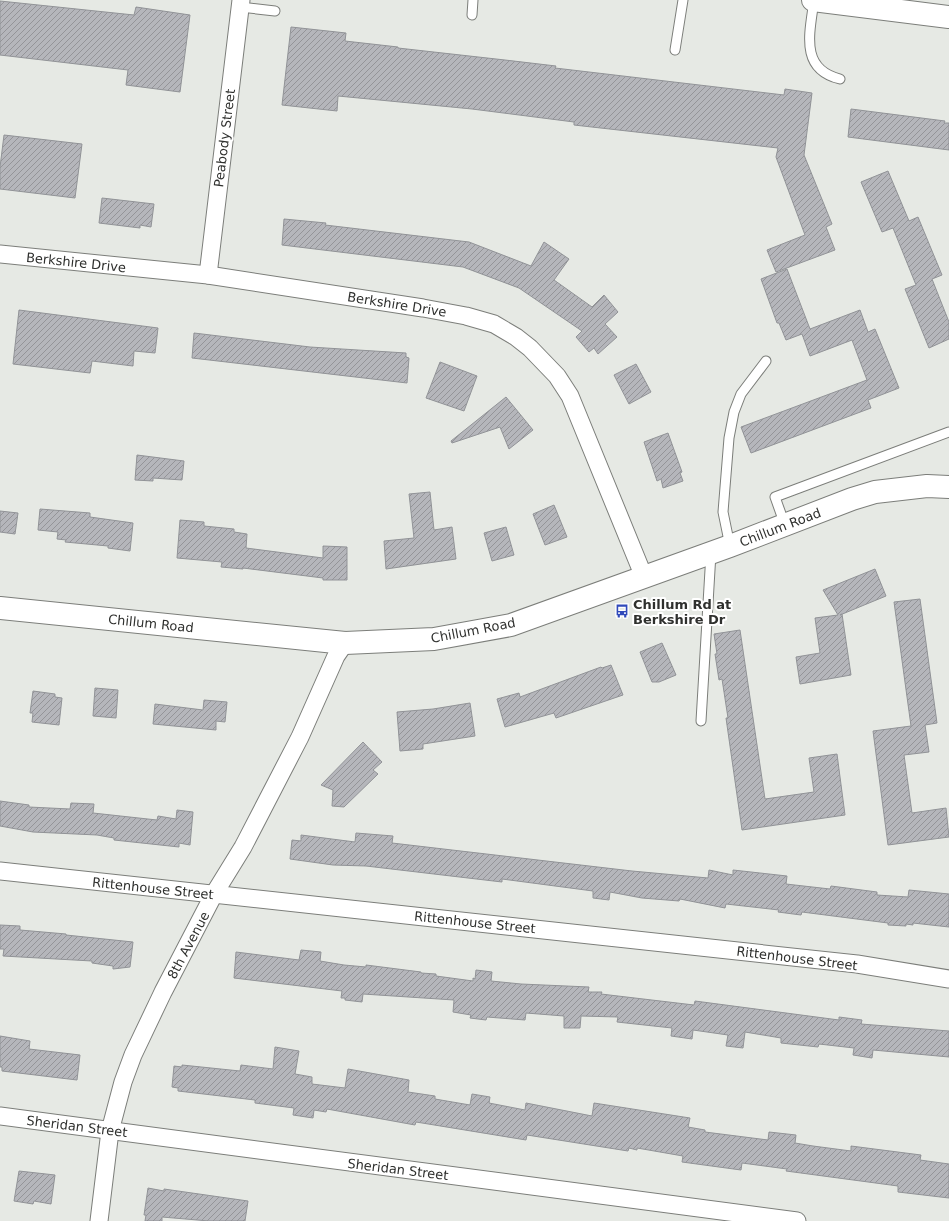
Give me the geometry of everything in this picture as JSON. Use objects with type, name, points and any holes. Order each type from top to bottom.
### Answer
[{"type":"street","points":[[814,0],[949,17]]},
{"type":"street","name":"Peabody Street","points":[[208,275],[240,4]]},
{"type":"street","name":"Berkshire Drive","points":[[0,254],[208,275],[423,308],[466,316],[494,324],[516,337],[544,361],[570,396],[644,577]]},
{"type":"street","name":"Chillum Road","points":[[0,608],[345,643],[434,639],[511,625],[720,550],[875,492],[927,486],[949,487]]},
{"type":"street","name":"8th Avenue","points":[[99,1221],[110,1131],[124,1082],[134,1055],[160,999],[214,894],[243,847],[293,750],[336,656],[345,643]]},
{"type":"street","name":"Rittenhouse Street","points":[[0,871],[857,964],[949,979]]},
{"type":"street","name":"Sheridan Street","points":[[0,1116],[797,1221]]},
{"type":"lane","points":[[472,15],[473,0]]},
{"type":"lane","points":[[675,50],[683,0]]},
{"type":"lane","points":[[814,0],[810,35],[811,53],[823,73],[840,79]]},
{"type":"lane","points":[[240,4],[275,11]]},
{"type":"lane","points":[[701,721],[720,550],[729,438],[734,412],[742,394],[766,361]]},
{"type":"lane","points":[[785,525],[775,497],[949,432]]},
{"type":"building","points":[[0,1],[134,15],[136,7],[190,15],[180,92],[126,85],[128,70],[0,55]]},
{"type":"building","points":[[291,27],[346,33],[345,41],[556,66],[555,68],[784,95],[785,89],[812,93],[804,155],[832,224],[826,227],[835,250],[776,272],[767,250],[805,235],[776,157],[778,148],[574,125],[574,122],[472,109],[338,96],[337,111],[282,105]]},
{"type":"building","points":[[851,109],[945,121],[944,123],[949,123],[949,150],[848,137]]},
{"type":"building","points":[[4,135],[82,144],[75,198],[0,189],[0,167]]},
{"type":"building","points":[[888,171],[909,221],[918,217],[942,275],[932,279],[949,322],[949,339],[929,348],[905,289],[916,285],[893,228],[882,232],[861,182]]},
{"type":"building","points":[[102,198],[154,204],[151,227],[140,225],[140,228],[99,223]]},
{"type":"building","points":[[284,219],[326,223],[325,225],[469,242],[531,266],[544,242],[569,259],[554,280],[592,307],[604,295],[618,312],[605,324],[617,337],[598,354],[594,348],[589,352],[576,337],[582,331],[519,288],[463,267],[282,245]]},
{"type":"building","points":[[787,269],[810,329],[860,310],[868,332],[875,329],[899,388],[868,400],[871,408],[751,453],[741,427],[867,380],[852,340],[810,356],[802,334],[786,340],[779,323],[777,323],[761,279]]},
{"type":"building","points":[[19,310],[158,328],[155,353],[134,351],[133,366],[92,361],[90,373],[13,364]]},
{"type":"building","points":[[194,333],[310,347],[406,353],[406,357],[409,358],[407,383],[192,358]]},
{"type":"building","points":[[440,362],[477,376],[464,411],[426,398]]},
{"type":"building","points":[[636,364],[651,392],[629,404],[614,375]]},
{"type":"building","points":[[506,397],[533,430],[509,449],[500,427],[452,443],[451,441]]},
{"type":"building","points":[[668,433],[682,472],[680,473],[683,481],[663,488],[661,479],[657,481],[644,442]]},
{"type":"building","points":[[137,455],[184,461],[182,480],[153,478],[153,481],[135,480]]},
{"type":"building","points":[[430,492],[434,530],[452,527],[456,559],[386,569],[384,541],[414,538],[409,494]]},
{"type":"building","points":[[554,505],[567,537],[545,545],[533,514]]},
{"type":"building","points":[[40,509],[90,513],[90,517],[133,523],[130,551],[108,548],[108,546],[65,542],[66,540],[57,539],[58,532],[38,530]]},
{"type":"building","points":[[0,511],[18,513],[15,534],[0,532]]},
{"type":"building","points":[[180,520],[204,522],[204,526],[234,529],[234,532],[247,534],[246,548],[323,558],[323,546],[347,547],[347,580],[323,580],[323,578],[243,568],[221,567],[222,562],[177,558]]},
{"type":"building","points":[[506,527],[514,555],[492,561],[484,533]]},
{"type":"building","points":[[875,569],[886,596],[842,614],[851,675],[800,684],[796,657],[820,653],[815,618],[838,615],[823,590]]},
{"type":"building","points":[[920,599],[937,723],[925,725],[929,752],[904,755],[912,813],[946,808],[949,837],[888,845],[873,731],[911,726],[894,602]]},
{"type":"building","points":[[740,630],[765,799],[814,792],[809,758],[837,754],[845,815],[742,830],[726,718],[728,718],[722,679],[719,680],[714,634]]},
{"type":"building","points":[[662,643],[676,675],[659,682],[652,682],[640,652]]},
{"type":"building","points":[[611,665],[623,695],[556,718],[554,713],[505,727],[497,699],[519,693],[520,697],[601,667]]},
{"type":"building","points":[[95,688],[118,690],[116,718],[93,716]]},
{"type":"building","points":[[33,691],[55,694],[55,697],[62,698],[59,725],[32,722],[33,713],[30,713]]},
{"type":"building","points":[[204,700],[227,702],[225,722],[216,721],[216,730],[153,724],[155,704],[203,710]]},
{"type":"building","points":[[470,703],[475,736],[423,744],[423,749],[400,751],[397,712],[433,709]]},
{"type":"building","points":[[363,742],[382,762],[373,770],[378,774],[344,807],[332,806],[333,790],[321,785]]},
{"type":"building","points":[[0,801],[29,805],[29,807],[70,809],[71,803],[94,804],[93,813],[157,820],[158,816],[176,819],[177,810],[193,812],[190,845],[179,843],[179,847],[114,840],[114,838],[97,835],[33,832],[0,826]]},
{"type":"building","points":[[356,833],[393,836],[392,843],[632,871],[708,878],[709,870],[733,875],[733,870],[787,876],[786,884],[830,889],[831,886],[877,892],[877,895],[908,897],[909,890],[949,894],[949,927],[913,923],[913,925],[906,924],[906,926],[888,925],[888,923],[802,912],[801,915],[778,912],[779,910],[726,904],[725,908],[680,899],[679,901],[642,898],[610,892],[609,900],[593,898],[593,891],[502,879],[502,882],[366,866],[333,865],[290,859],[292,840],[301,841],[301,835],[355,842]]},
{"type":"building","points":[[0,925],[20,926],[20,930],[133,942],[130,967],[113,969],[113,966],[92,963],[92,961],[3,956],[4,949],[0,949]]},
{"type":"building","points":[[301,950],[321,952],[320,961],[344,965],[366,967],[366,965],[436,974],[436,976],[473,981],[473,978],[475,979],[476,970],[492,972],[491,981],[589,987],[588,992],[602,992],[601,994],[694,1005],[695,1001],[839,1020],[839,1017],[862,1020],[861,1024],[949,1031],[949,1057],[873,1050],[872,1058],[853,1055],[854,1048],[819,1044],[818,1047],[781,1043],[781,1038],[745,1032],[743,1048],[726,1046],[728,1035],[693,1030],[692,1039],[671,1036],[672,1028],[617,1022],[618,1017],[581,1016],[580,1028],[564,1028],[564,1016],[526,1013],[525,1020],[487,1017],[486,1020],[470,1018],[471,1015],[453,1012],[454,1000],[363,994],[362,1002],[345,1000],[345,998],[341,998],[342,991],[234,978],[236,952],[299,960]]},
{"type":"building","points":[[0,1036],[30,1041],[29,1049],[80,1055],[77,1080],[2,1071],[2,1067],[0,1067]]},
{"type":"building","points":[[275,1047],[299,1051],[295,1074],[312,1077],[312,1084],[345,1088],[348,1069],[409,1080],[408,1092],[435,1096],[435,1099],[470,1105],[472,1094],[490,1097],[489,1103],[525,1110],[526,1103],[592,1116],[594,1103],[690,1118],[688,1127],[705,1130],[705,1132],[768,1140],[769,1132],[796,1135],[795,1143],[813,1146],[851,1151],[851,1146],[921,1155],[920,1160],[949,1164],[949,1198],[898,1192],[898,1186],[786,1171],[787,1169],[742,1163],[741,1170],[682,1162],[683,1156],[637,1148],[637,1150],[629,1148],[628,1151],[527,1135],[526,1140],[416,1122],[415,1125],[327,1109],[326,1112],[314,1110],[313,1118],[293,1115],[294,1108],[255,1103],[255,1100],[178,1091],[178,1088],[172,1087],[174,1066],[182,1067],[182,1065],[240,1071],[241,1065],[273,1069]]},
{"type":"building","points":[[19,1171],[55,1175],[51,1204],[34,1201],[33,1204],[14,1201]]},
{"type":"building","points":[[148,1188],[248,1201],[245,1221],[209,1221],[162,1217],[162,1221],[145,1221],[146,1215],[144,1215]]},
{"type":"place","name":"Chillum Rd at Berkshire Dr","points":[[622,611]]}]
